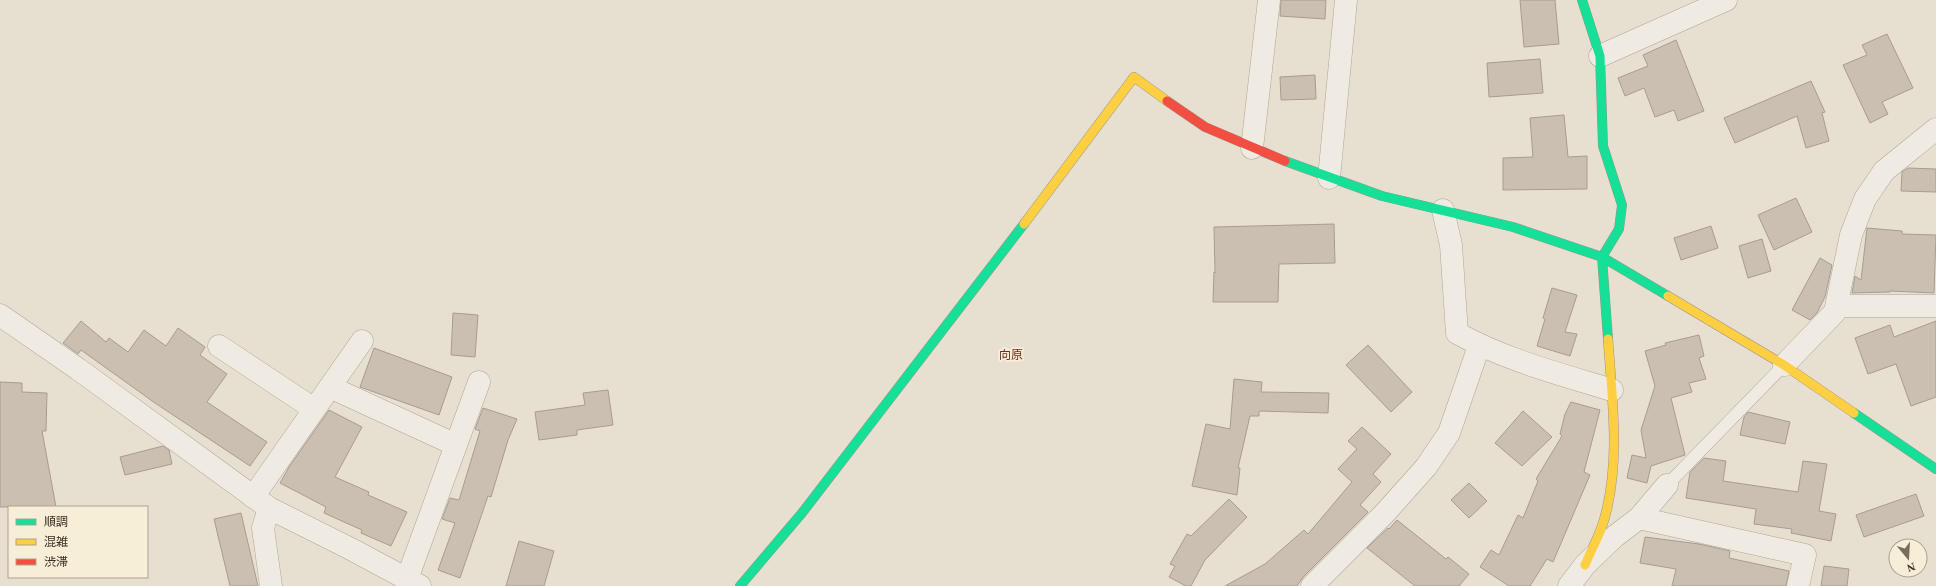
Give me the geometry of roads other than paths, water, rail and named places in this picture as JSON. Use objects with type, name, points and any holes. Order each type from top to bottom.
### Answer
[{"type":"street","points":[[1252,148],[1269,0]]},
{"type":"street","points":[[1329,178],[1346,0]]},
{"type":"street","points":[[1569,586],[1585,564],[1604,520],[1612,476],[1612,390],[1602,257],[1619,229],[1622,205],[1603,146],[1600,56],[1582,0]]},
{"type":"street","points":[[1600,56],[1726,0]]},
{"type":"street","points":[[740,586],[802,513],[1073,160],[1134,77],[1199,123],[1252,148],[1329,178],[1382,196],[1512,227],[1602,257],[1784,365],[1936,469]]},
{"type":"street","points":[[1784,365],[1835,312],[1851,235],[1865,199],[1884,171],[1936,129]]},
{"type":"street","points":[[1443,210],[1451,245],[1457,334],[1479,346],[1518,361],[1612,390]]},
{"type":"street","points":[[1837,306],[1936,306]]},
{"type":"street","points":[[0,315],[78,369],[261,502],[414,582],[456,445],[478,382]]},
{"type":"street","points":[[271,586],[261,502],[314,409],[362,341]]},
{"type":"street","points":[[219,346],[314,409]]},
{"type":"street","points":[[1312,586],[1384,514],[1426,467],[1449,433],[1479,346]]},
{"type":"street","points":[[330,386],[456,445]]},
{"type":"street","points":[[1585,564],[1639,518],[1668,485]]},
{"type":"street","points":[[1639,518],[1805,555],[1798,586]]},
{"type":"lane","points":[[1668,485],[1784,365]]},
{"type":"district","name":"向原","points":[[1011,355]]}]
